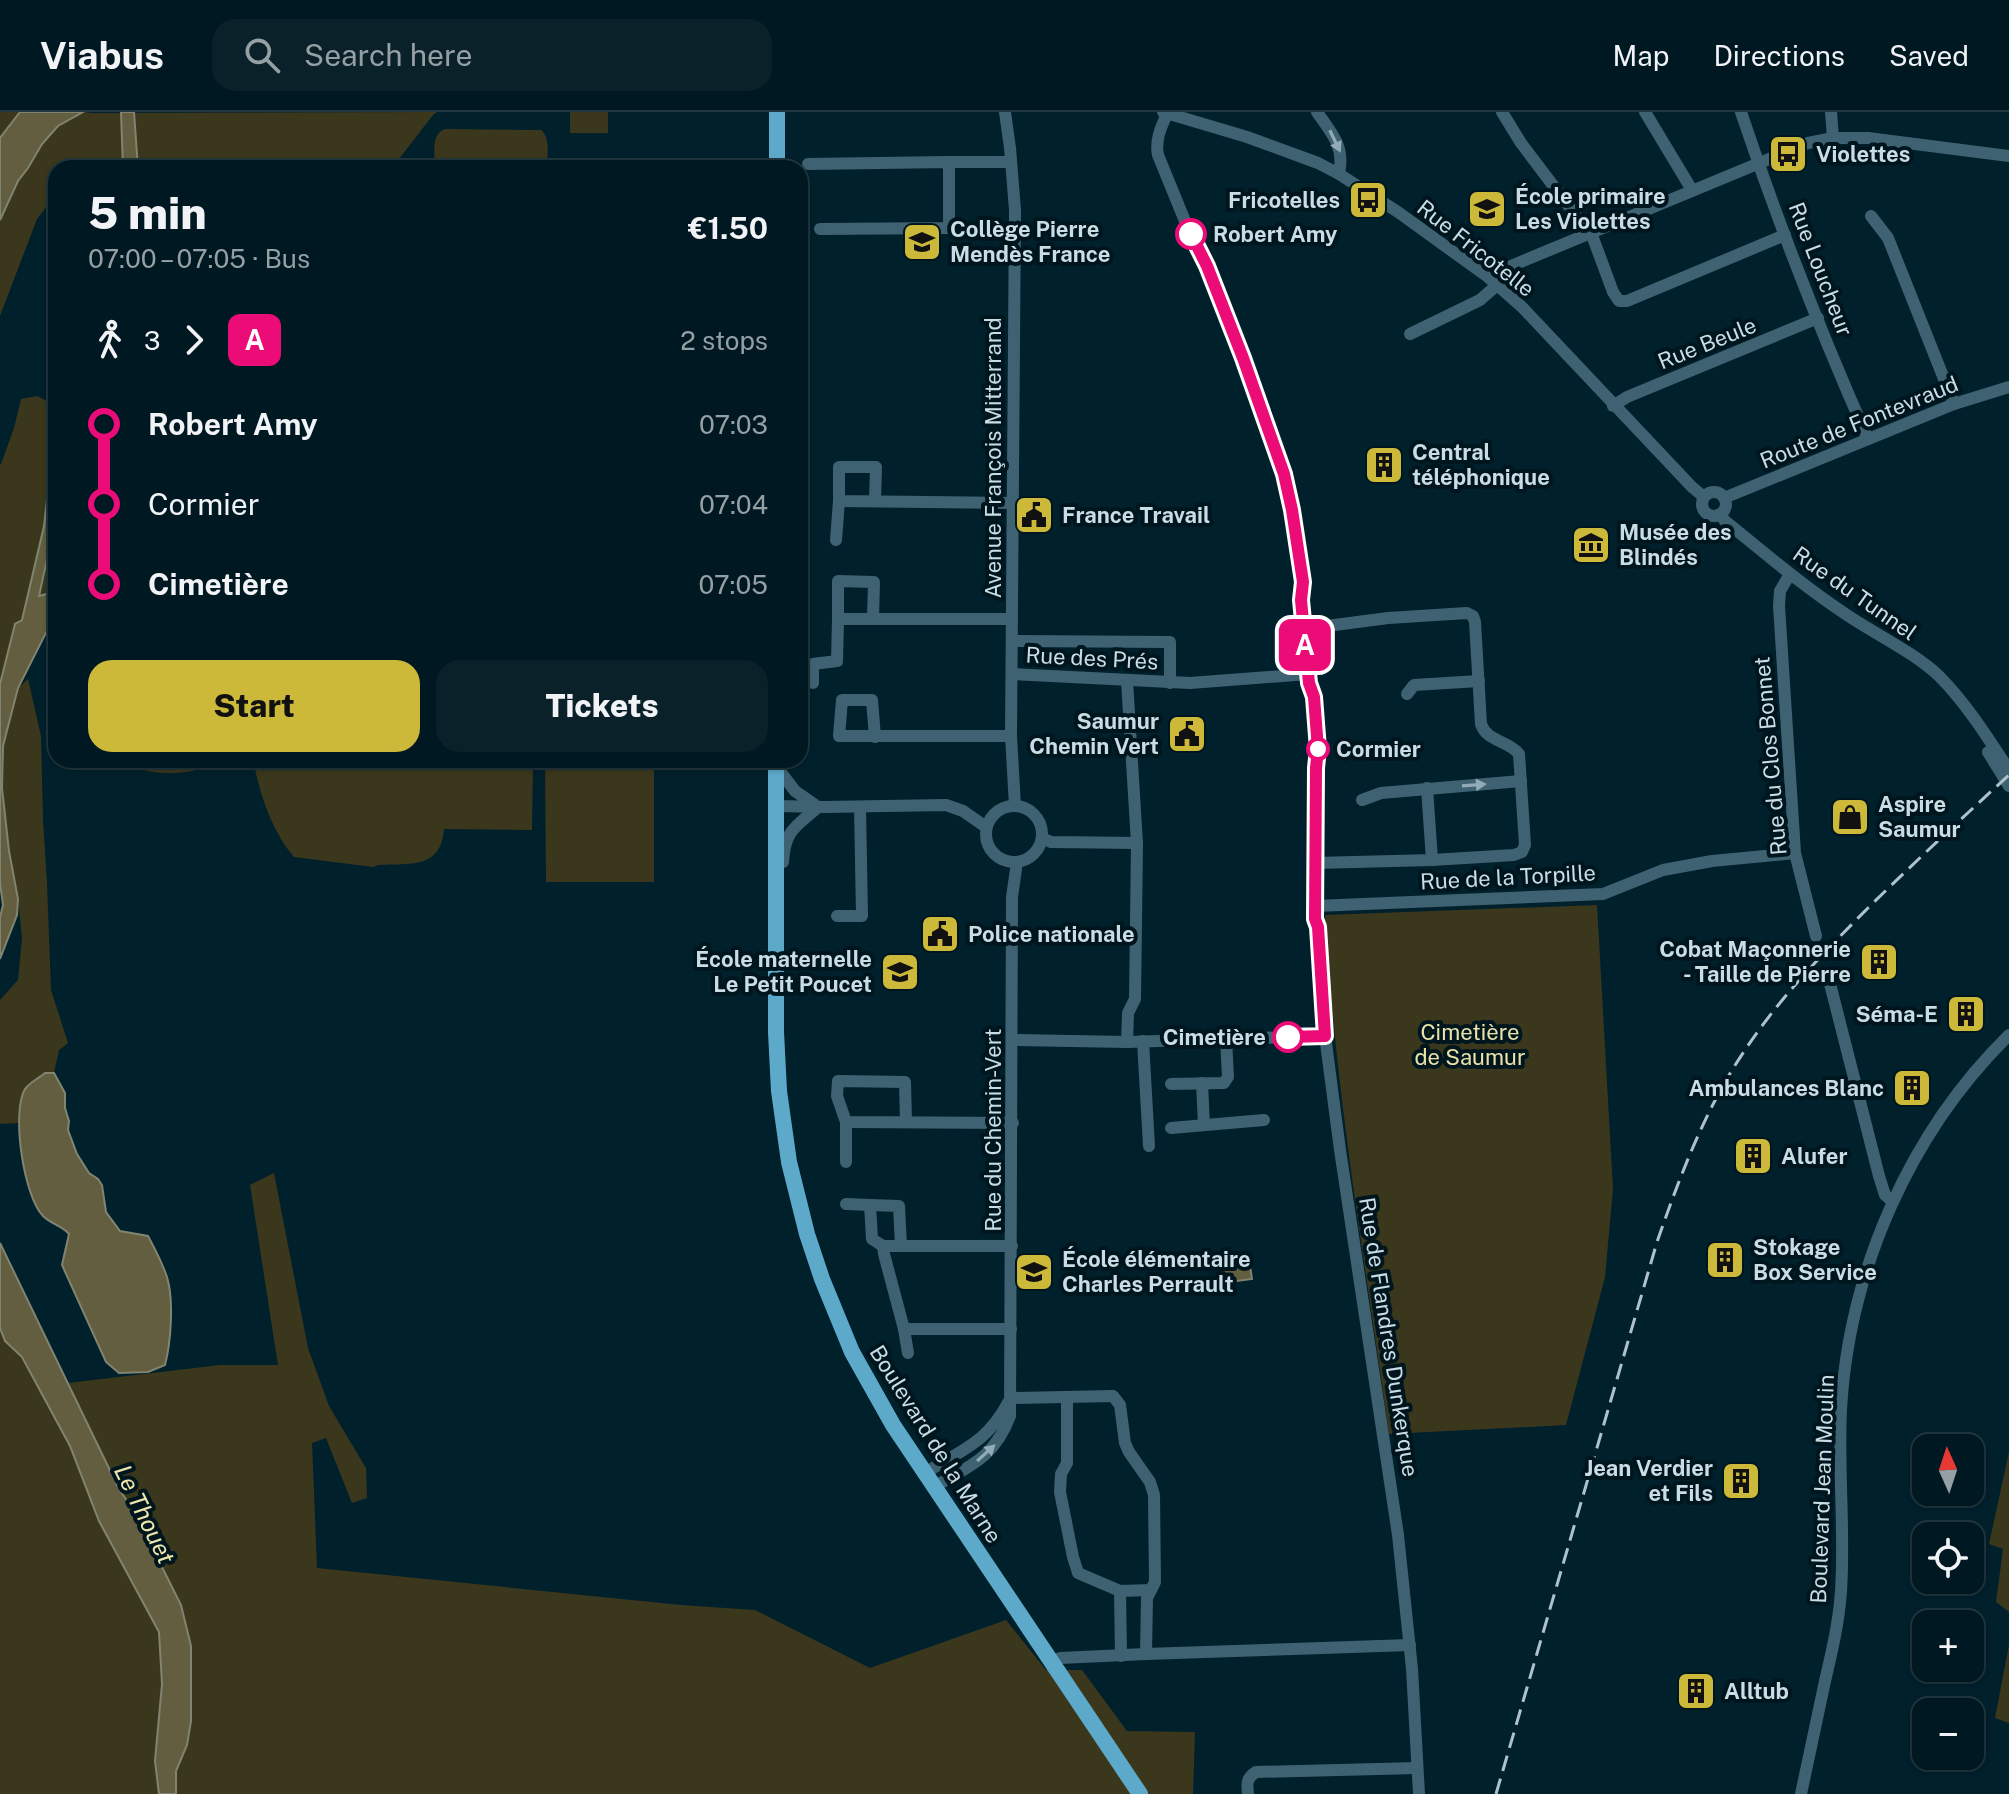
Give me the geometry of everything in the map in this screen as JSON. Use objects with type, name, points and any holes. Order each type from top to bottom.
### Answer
[{"type":"main road","points":[[777,160],[778,114]]},
{"type":"main road","name":"Boulevard de la Marne","points":[[776,768],[776,1032],[779,1091],[789,1162],[822,1279],[852,1352],[893,1425],[1140,1794]]},
{"type":"street","name":"Avenue François Mitterrand","points":[[1005,112],[1015,210],[1011,736],[1015,806]]},
{"type":"street","points":[[1317,112],[1340,147],[1342,161],[1339,174]]},
{"type":"street","points":[[1502,112],[1521,143],[1590,232],[1619,301],[1627,301],[1785,235]]},
{"type":"street","points":[[1645,112],[1692,190]]},
{"type":"street","name":"Rue Loucheur","points":[[1741,112],[1785,235],[1868,439]]},
{"type":"street","points":[[1831,112],[1833,138]]},
{"type":"street","name":"Rue Fricotelle","points":[[1165,113],[1278,147],[1318,163],[1398,212],[1493,281],[1522,307],[1613,406],[1704,497]]},
{"type":"street","name":"Rue de Flandres Dunkerque","points":[[1165,113],[1156,146],[1158,155],[1207,266],[1284,474],[1303,582],[1301,600],[1318,749],[1315,919],[1325,1036],[1396,1521],[1410,1645],[1419,1794]]},
{"type":"street","points":[[1410,334],[1480,300],[1493,281],[1494,273],[1808,143],[1833,138],[1887,140],[2009,156]]},
{"type":"street","points":[[820,229],[949,228],[949,162]]},
{"type":"street","points":[[808,164],[1011,162]]},
{"type":"street","points":[[1871,216],[1888,238],[1954,404]]},
{"type":"street","name":"Rue Beule","points":[[1613,406],[1627,397],[1818,318]]},
{"type":"street","name":"Route de Fontevraud","points":[[1724,498],[1954,404],[2009,387]]},
{"type":"street","points":[[836,540],[839,467],[876,467],[875,501]]},
{"type":"street","points":[[1714,492],[1724,498],[1725,508],[1720,514],[1705,512],[1702,505],[1704,497],[1714,492]]},
{"type":"street","points":[[839,501],[1013,503]]},
{"type":"street","name":"Rue du Tunnel","points":[[1720,514],[1790,574],[1941,678],[1981,727],[2009,770]]},
{"type":"street","name":"Rue du Clos Bonnet","points":[[1790,574],[1780,591],[1779,606],[1795,853],[1816,936]]},
{"type":"street","points":[[813,683],[813,664],[837,661],[838,581],[874,582],[873,619]]},
{"type":"street","points":[[1304,629],[1388,618],[1467,613],[1473,616],[1481,724],[1487,734],[1516,749],[1519,754],[1525,845],[1522,852],[1514,855],[1315,863]]},
{"type":"street","points":[[838,619],[1012,619]]},
{"type":"street","name":"Rue des Prés","points":[[1012,641],[1170,642],[1170,683]]},
{"type":"street","name":"Rue des Prés","points":[[1012,674],[1190,683],[1308,674]]},
{"type":"street","points":[[1127,681],[1137,843],[1135,999],[1128,1013],[1127,1042]]},
{"type":"street","points":[[1407,694],[1414,685],[1479,681]]},
{"type":"street","name":"Rue du Tunnel","points":[[1964,707],[2009,786]]},
{"type":"street","points":[[875,737],[1011,736]]},
{"type":"street","points":[[779,768],[795,791],[818,807]]},
{"type":"street","points":[[1362,800],[1381,793],[1521,781]]},
{"type":"street","points":[[1427,788],[1432,860]]},
{"type":"street","points":[[776,806],[946,805],[963,811],[986,827]]},
{"type":"street","points":[[1015,806],[1032,812],[1042,829],[1039,847],[1026,860],[1017,862],[999,858],[992,852],[986,836],[990,818],[1005,807],[1015,806]]},
{"type":"street","points":[[776,884],[789,832],[818,807]]},
{"type":"street","points":[[837,916],[862,916],[860,807]]},
{"type":"street","points":[[1042,838],[1051,842],[1137,843]]},
{"type":"street","name":"Rue de la Torpille","points":[[1315,906],[1603,894],[1663,870],[1712,861],[1795,853]]},
{"type":"street","name":"Rue du Chemin-Vert","points":[[1011,1398],[1012,897],[1017,862]]},
{"type":"street","points":[[1827,972],[1879,1176],[1885,1195],[1892,1201]]},
{"type":"street","name":"Boulevard Jean Moulin","points":[[1801,1794],[1839,1604],[1841,1420],[1853,1323],[1892,1201],[1941,1117],[1989,1054],[2009,1035]]},
{"type":"street","points":[[1013,1040],[1127,1042],[1325,1036]]},
{"type":"street","points":[[1171,1084],[1224,1083],[1228,1077],[1226,1039]]},
{"type":"street","points":[[1143,1041],[1149,1146]]},
{"type":"street","points":[[846,1162],[846,1122],[837,1096],[838,1081],[905,1082],[906,1122]]},
{"type":"street","points":[[1202,1083],[1204,1125]]},
{"type":"street","points":[[1171,1128],[1264,1120]]},
{"type":"street","points":[[846,1122],[1013,1123]]},
{"type":"street","points":[[846,1204],[899,1206],[901,1246]]},
{"type":"street","points":[[870,1205],[872,1239],[883,1246],[1012,1246]]},
{"type":"street","points":[[883,1246],[908,1353]]},
{"type":"street","points":[[904,1329],[1011,1329]]},
{"type":"street","points":[[930,1480],[983,1437],[1011,1398],[1113,1396],[1120,1405],[1125,1443],[1150,1482],[1154,1495],[1155,1582],[1147,1598],[1146,1654]]},
{"type":"street","points":[[1067,1398],[1067,1463],[1061,1474],[1060,1492],[1078,1573],[1120,1591],[1151,1590]]},
{"type":"street","points":[[1120,1591],[1121,1656]]},
{"type":"street","points":[[1050,1662],[1060,1658],[1410,1645]]},
{"type":"street","points":[[1248,1794],[1247,1781],[1256,1772],[1417,1768]]},
{"type":"green space","points":[[0,112],[20,112],[0,138]]},
{"type":"green space","points":[[83,112],[437,112],[398,160],[48,160],[48,205],[37,219],[0,316],[0,220],[18,181],[58,126]]},
{"type":"green space","points":[[570,112],[608,112],[608,133],[570,133]]},
{"type":"green space","points":[[445,129],[541,130],[547,142],[547,160],[435,160],[435,140]]},
{"type":"green space","points":[[37,396],[48,402],[48,597],[15,624],[0,684],[0,464],[21,399]]},
{"type":"green space","points":[[28,679],[41,736],[51,990],[68,1043],[59,1050],[54,1073],[45,1074],[22,1099],[19,1123],[0,1124],[0,1000],[18,980],[22,938],[18,899],[0,840],[0,705]]},
{"type":"green space","points":[[136,768],[202,768],[179,773]]},
{"type":"green space","points":[[255,768],[533,768],[532,830],[444,829],[437,852],[422,862],[412,864],[373,867],[294,857],[279,835]]},
{"type":"green space","points":[[545,768],[654,768],[654,882],[546,882]]},
{"type":"green space","name":"Cimetière de Saumur","points":[[1597,905],[1613,1189],[1605,1277],[1566,1425],[1389,1434],[1343,1110],[1325,915]]},
{"type":"green space","points":[[274,1173],[308,1348],[329,1406],[366,1468],[367,1498],[352,1503],[326,1438],[312,1443],[317,1568],[755,1610],[870,1668],[1006,1620],[1046,1670],[1082,1670],[1127,1731],[1195,1732],[1193,1794],[176,1794],[176,1771],[187,1745],[191,1646],[181,1605],[134,1511],[119,1489],[68,1383],[220,1365],[278,1365],[250,1185]]},
{"type":"green space","points":[[0,1328],[5,1341],[22,1357],[70,1446],[99,1521],[159,1632],[162,1684],[155,1761],[159,1794],[0,1794]]},
{"type":"green space","points":[[2009,1452],[2009,1612],[1996,1602],[2003,1549],[1989,1544]]},
{"type":"green space","points":[[2009,1645],[2009,1723],[1995,1718]]},
{"type":"shaded area","points":[[20,112],[83,112],[58,126],[42,144],[18,181],[0,220],[0,138]]},
{"type":"shaded area","points":[[121,112],[134,112],[137,160],[123,160]]},
{"type":"shaded area","points":[[48,491],[48,555],[39,596],[48,594],[48,629],[18,688],[3,746],[2,788],[18,899],[17,915],[0,959],[3,905],[0,883],[0,684],[15,624],[22,620],[44,526]]},
{"type":"shaded area","points":[[45,1073],[54,1073],[65,1093],[68,1130],[77,1154],[89,1173],[102,1185],[106,1212],[120,1231],[148,1236],[167,1277],[171,1309],[167,1356],[165,1365],[148,1372],[119,1373],[106,1362],[62,1265],[69,1234],[43,1216],[30,1192],[22,1154],[19,1116],[25,1089]]},
{"type":"shaded area","points":[[0,1243],[119,1489],[134,1511],[181,1605],[191,1646],[191,1721],[187,1745],[176,1771],[176,1794],[159,1794],[155,1761],[162,1684],[159,1632],[99,1521],[70,1446],[22,1357],[5,1341],[0,1328]]},
{"type":"shaded area","points":[[1250,1266],[1252,1279],[1222,1283],[1220,1270]]},
{"type":"railway","points":[[1496,1794],[1657,1242],[1706,1119],[1745,1050],[1805,974],[1872,904],[2009,775]]},
{"type":"bus line","name":"A","points":[[1191,234],[1243,358],[1284,474],[1303,582],[1301,600],[1318,749],[1315,919],[1325,1036],[1288,1037]]},
{"type":"place","name":"Violettes","points":[[1788,154]]},
{"type":"place","name":"Fricotelles","points":[[1368,200]]},
{"type":"place","name":"École primaire Les Violettes","points":[[1487,209]]},
{"type":"place","name":"Robert Amy","points":[[1191,234]]},
{"type":"place","name":"Collège Pierre Mendès France","points":[[922,242]]},
{"type":"place","name":"Central téléphonique","points":[[1384,465]]},
{"type":"place","name":"France Travail","points":[[1034,515]]},
{"type":"place","name":"Musée des Blindés","points":[[1591,545]]},
{"type":"place","name":"Saumur Chemin Vert","points":[[1187,734]]},
{"type":"place","name":"Cormier","points":[[1318,749]]},
{"type":"place","name":"Aspire Saumur","points":[[1850,817]]},
{"type":"place","name":"Police nationale","points":[[940,934]]},
{"type":"place","name":"Cobat Maçonnerie - Taille de Pierre","points":[[1879,962]]},
{"type":"place","name":"École maternelle Le Petit Poucet","points":[[900,972]]},
{"type":"place","name":"Séma-E","points":[[1966,1014]]},
{"type":"place","name":"Cimetière","points":[[1288,1037]]},
{"type":"place","name":"Ambulances Blanc","points":[[1912,1088]]},
{"type":"place","name":"Alufer","points":[[1753,1156]]},
{"type":"place","name":"Stokage Box Service","points":[[1725,1260]]},
{"type":"place","name":"École élémentaire Charles Perrault","points":[[1034,1272]]},
{"type":"place","name":"Jean Verdier et Fils","points":[[1741,1481]]},
{"type":"place","name":"Alltub","points":[[1696,1691]]},
{"type":"water label","name":"Le Thouet","points":[[145,1514]]}]
